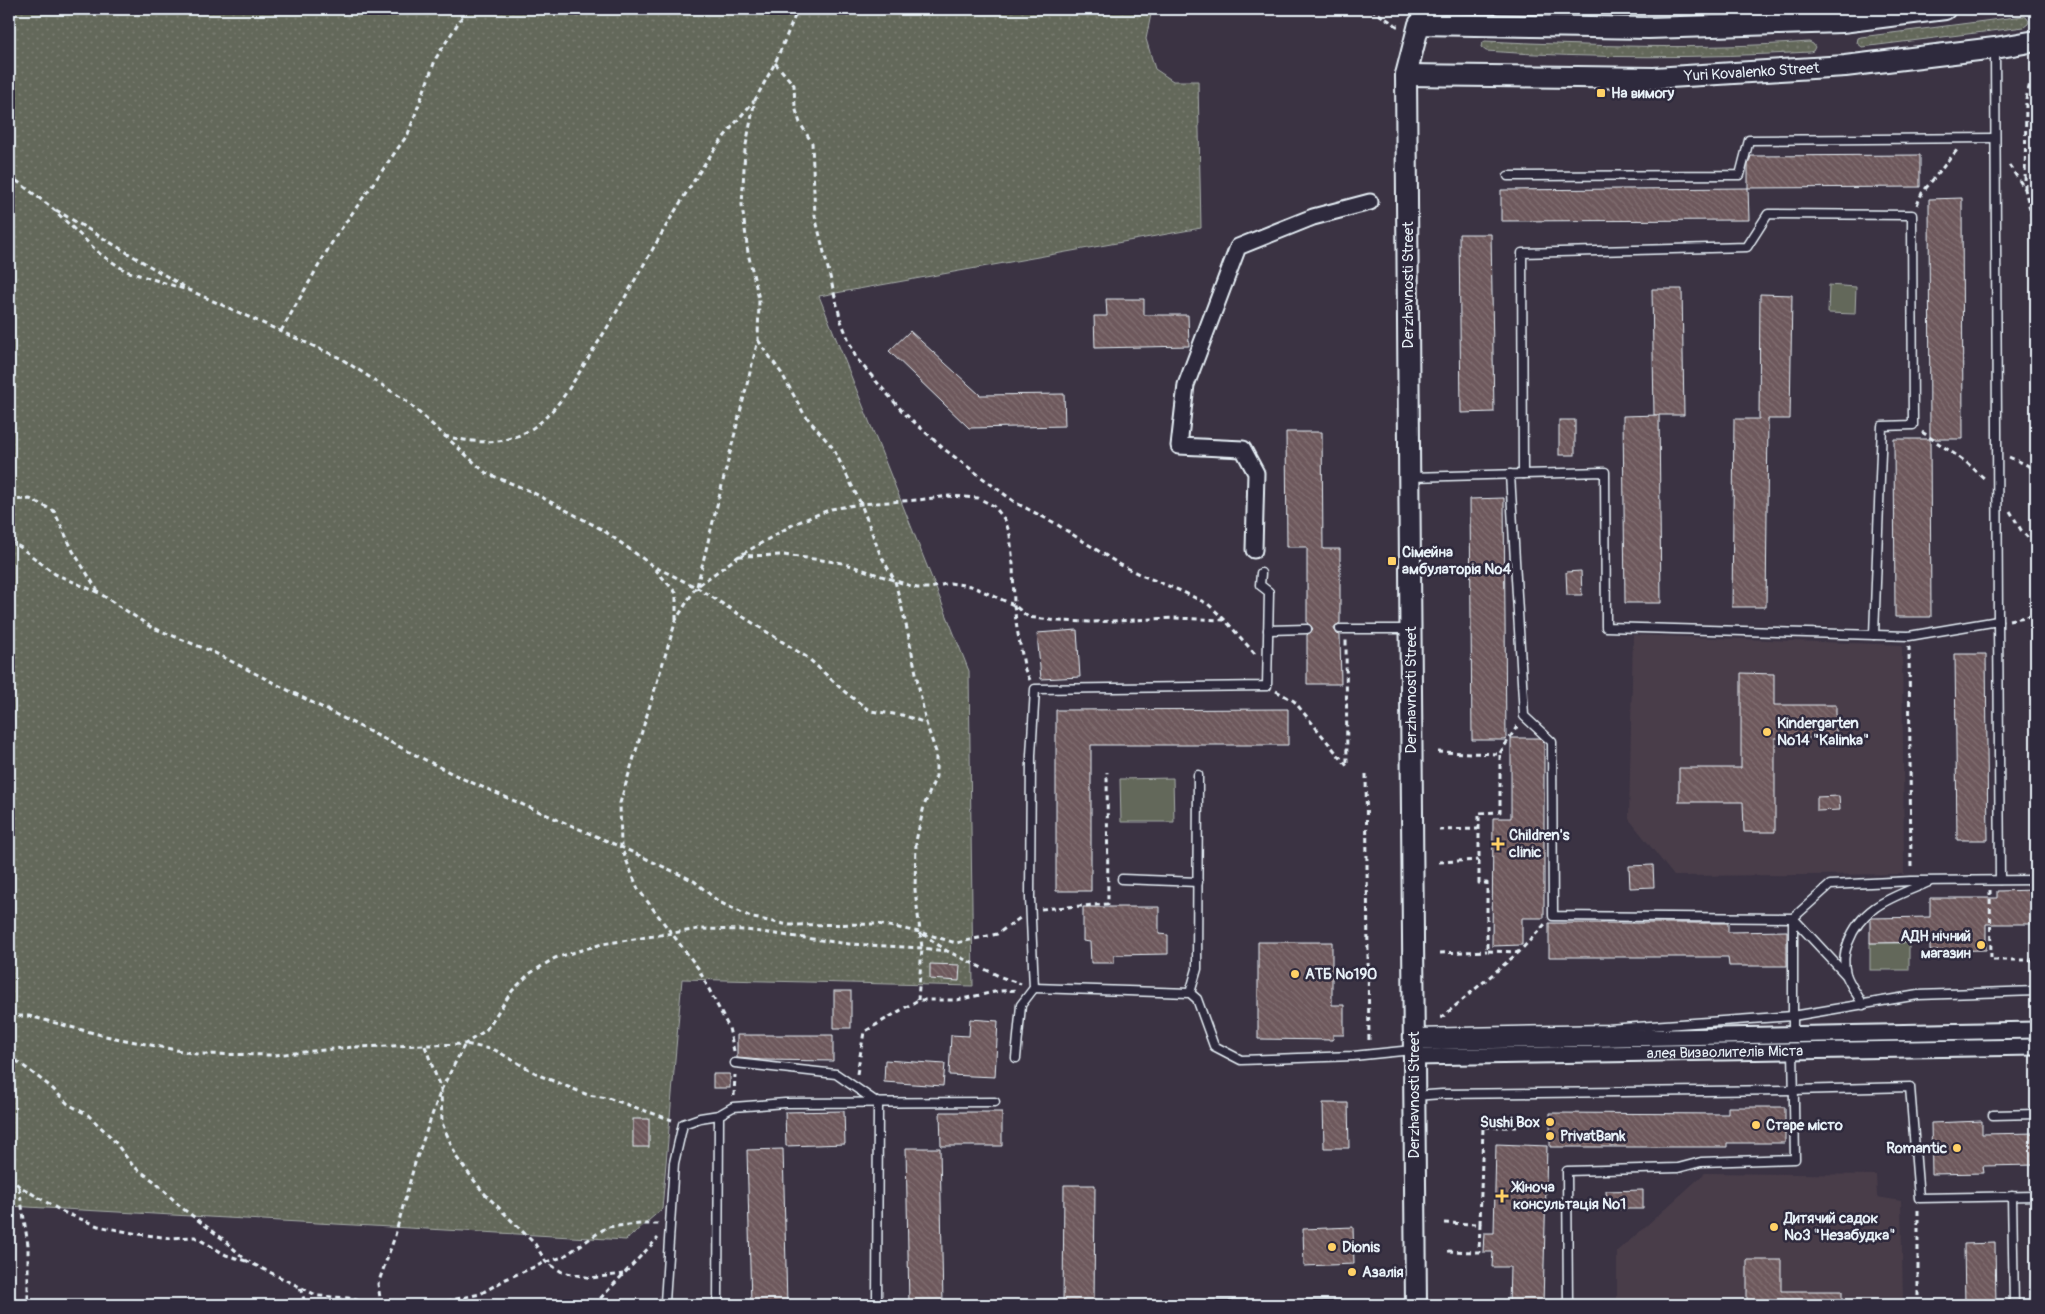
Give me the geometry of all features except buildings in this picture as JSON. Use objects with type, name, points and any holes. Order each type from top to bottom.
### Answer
[{"type":"street","points":[[1422,16],[1648,28],[1820,16],[1842,22],[1945,9]]},
{"type":"street","name":"Derzhavnosti Street","points":[[1416,1305],[1406,75],[1422,16]]},
{"type":"street","name":"Yuri Kovalenko Street","points":[[1406,75],[1654,78],[1845,66],[2036,41]]},
{"type":"street","points":[[1254,550],[1256,473],[1243,449],[1179,446],[1186,385],[1238,247],[1314,217],[1370,202]]},
{"type":"street","name":"алея Визволителів Міста","points":[[1414,1045],[1793,1034],[2036,1030]]},
{"type":"street","name":"алея Визволителів Міста","points":[[1414,1045],[1793,1051],[2036,1047]]},
{"type":"lane","points":[[1994,48],[2000,880]]},
{"type":"lane","points":[[1508,176],[1740,174],[1749,140],[1995,138]]},
{"type":"lane","points":[[1523,474],[1522,253],[1747,248],[1768,214],[1912,215],[1914,425],[1882,426],[1874,635]]},
{"type":"lane","points":[[1410,477],[1605,472],[1606,627],[1909,636],[1998,622]]},
{"type":"lane","points":[[1510,474],[1524,716],[1552,742],[1553,916],[1792,918],[1830,885],[1911,881],[2036,880]]},
{"type":"lane","points":[[1016,1058],[1021,1005],[1034,988],[1031,755],[1035,690],[1266,686],[1269,592],[1260,585],[1261,574]]},
{"type":"lane","points":[[1268,630],[1307,629]]},
{"type":"lane","points":[[1343,629],[1411,629]]},
{"type":"lane","points":[[1190,993],[1197,969],[1198,775]]},
{"type":"lane","points":[[1122,880],[1198,882]]},
{"type":"lane","points":[[1847,976],[1844,954],[1852,931],[1866,914],[1881,903],[1933,881]]},
{"type":"lane","points":[[1792,918],[1847,976],[1863,1005]]},
{"type":"lane","points":[[1568,1305],[1567,1171],[1678,1168],[1701,1162],[1795,1158],[1792,918]]},
{"type":"lane","points":[[1034,988],[1190,993],[1198,999],[1214,1046],[1240,1060],[1370,1054],[1414,1045],[1792,1016],[1918,995],[2036,991]]},
{"type":"lane","points":[[735,1063],[836,1074],[878,1103]]},
{"type":"lane","points":[[1414,1096],[1910,1087],[1919,1198],[2036,1196]]},
{"type":"lane","points":[[664,1302],[674,1163],[684,1124],[700,1118],[719,1115],[733,1107],[785,1103],[995,1102]]},
{"type":"lane","points":[[877,1305],[878,1103]]},
{"type":"lane","points":[[1993,1115],[2036,1114]]},
{"type":"lane","points":[[718,1305],[719,1115]]},
{"type":"lane","points":[[2012,1196],[2014,1305]]},
{"type":"lane","points":[[1196,1305],[1416,1305]]},
{"type":"path","points":[[281,331],[334,239],[408,134],[436,58],[466,9]]},
{"type":"path","points":[[443,436],[466,441],[492,443],[522,434],[546,417],[569,389],[615,316],[694,180],[722,137],[755,100],[775,63],[798,9]]},
{"type":"path","points":[[1371,9],[1396,26],[1422,16]]},
{"type":"path","points":[[775,63],[794,85],[795,107],[800,123],[812,143],[815,216],[840,321],[856,358],[902,412],[944,449],[1016,503],[1061,527],[1126,568],[1208,604],[1225,620],[1267,668]]},
{"type":"path","points":[[2030,83],[2026,98],[2025,189],[2036,234]]},
{"type":"path","points":[[733,1107],[735,1063],[729,1028],[698,968],[674,933],[638,889],[621,847],[620,803],[676,620],[696,586],[758,340],[759,299],[748,253],[742,205],[744,150],[755,100]]},
{"type":"path","points":[[1912,215],[1922,193],[1966,138]]},
{"type":"path","points":[[1995,138],[2025,189]]},
{"type":"path","points":[[9,175],[51,207],[191,291]]},
{"type":"path","points":[[51,207],[100,254],[126,271],[191,291],[348,363],[404,400],[486,473],[530,491],[603,530],[652,566],[696,586],[808,658],[845,692],[870,711],[902,715],[926,723]]},
{"type":"path","points":[[758,340],[782,374],[804,414],[833,448],[860,504],[880,554],[895,581],[908,633],[926,723],[936,752],[936,776],[924,806],[916,841],[915,890],[922,948],[918,1000]]},
{"type":"path","points":[[1914,425],[1930,439],[1966,462],[1997,490],[2022,530],[2036,547]]},
{"type":"path","points":[[1997,451],[2036,469]]},
{"type":"path","points":[[696,586],[739,556],[794,524],[830,508],[949,496],[978,498],[994,506],[1005,520],[1010,535],[1014,605],[1025,670],[1035,690]]},
{"type":"path","points":[[9,500],[30,499],[54,511],[73,551],[99,593]]},
{"type":"path","points":[[9,542],[20,547],[55,574],[99,593],[151,627],[213,652],[459,778],[621,847],[694,881],[719,902],[753,918],[789,925],[878,924],[920,932],[956,943],[997,934],[1032,910],[1108,904],[1107,772]]},
{"type":"path","points":[[739,556],[784,555],[843,563],[918,588],[931,588],[948,583],[971,586],[1014,605],[1028,617],[1056,621],[1092,622],[1174,618],[1225,620]]},
{"type":"path","points":[[652,566],[676,593],[676,620]]},
{"type":"path","points":[[1998,622],[2036,615]]},
{"type":"path","points":[[1266,686],[1294,701],[1347,766],[1343,629]]},
{"type":"path","points":[[1909,636],[1911,881]]},
{"type":"path","points":[[1487,951],[1487,883],[1479,883],[1478,813],[1500,812],[1500,754],[1524,716]]},
{"type":"path","points":[[1438,752],[1500,754]]},
{"type":"path","points":[[1366,774],[1370,1054]]},
{"type":"path","points":[[1439,830],[1478,829]]},
{"type":"path","points":[[1440,862],[1479,860]]},
{"type":"path","points":[[1990,880],[1991,960],[2036,960]]},
{"type":"path","points":[[1441,1018],[1519,952],[1553,916]]},
{"type":"path","points":[[381,1305],[378,1284],[394,1239],[417,1154],[441,1090],[464,1044],[486,1030],[512,990],[528,974],[555,958],[602,944],[699,929],[746,930],[848,944],[947,951]]},
{"type":"path","points":[[920,932],[947,951],[1002,977],[1034,988]]},
{"type":"path","points":[[1440,953],[1519,952]]},
{"type":"path","points":[[857,1078],[864,1032],[918,1000],[957,1000],[1034,988]]},
{"type":"path","points":[[9,1016],[29,1016],[105,1036],[196,1054],[275,1055],[353,1047],[464,1044],[496,1050],[541,1076],[588,1095],[608,1098],[684,1124]]},
{"type":"path","points":[[424,1046],[441,1090],[442,1123],[457,1158],[483,1192],[535,1244],[546,1262],[562,1272],[591,1278],[623,1274]]},
{"type":"path","points":[[9,1055],[50,1087],[68,1104],[88,1115],[112,1138],[133,1166],[154,1181],[182,1208],[223,1239],[247,1261]]},
{"type":"path","points":[[1444,1252],[1479,1252],[1483,1127],[1519,1127]]},
{"type":"path","points":[[9,1177],[19,1186],[63,1212],[98,1226],[170,1238],[195,1237],[226,1255],[247,1261],[318,1296],[348,1298],[376,1305]]},
{"type":"path","points":[[19,1186],[28,1245],[28,1305]]},
{"type":"path","points":[[1918,1305],[1919,1198]]},
{"type":"path","points":[[1444,1223],[1480,1224]]},
{"type":"path","points":[[429,1305],[480,1294],[506,1279],[563,1257],[607,1227],[670,1224]]},
{"type":"path","points":[[594,1305],[670,1224]]},
{"type":"path","points":[[299,1288],[306,1305]]},
{"type":"shaded area","name":"Kindergarten №14 \"Kalinka\"","points":[[1633,635],[1902,645],[1904,874],[1674,876],[1629,819]]},
{"type":"shaded area","name":"Дитячий садок №3 \"Незабудка\"","points":[[1705,1173],[1876,1175],[1877,1197],[1901,1201],[1903,1305],[1617,1305],[1617,1252]]},
{"type":"green space","points":[[9,9],[1152,9],[1146,39],[1155,69],[1173,81],[1198,81],[1201,228],[819,296],[969,671],[973,986],[682,979],[662,1209],[626,1240],[9,1206]]},
{"type":"green space","points":[[2023,16],[2029,21],[2024,27],[1862,47],[1857,43],[1858,38],[1861,37]]},
{"type":"green space","points":[[1485,41],[1688,47],[1809,42],[1815,47],[1810,52],[1770,54],[1607,56],[1486,51],[1481,47]]},
{"type":"green space","points":[[1829,285],[1856,287],[1855,314],[1828,313]]},
{"type":"green space","points":[[1173,778],[1174,822],[1121,822],[1120,779]]},
{"type":"green space","points":[[1870,943],[1909,943],[1909,970],[1870,970]]},
{"type":"place","name":"На вимогу","points":[[1601,93]]},
{"type":"place","name":"Сімейна амбулаторія №4","points":[[1392,561]]},
{"type":"place","name":"Kindergarten №14 \"Kalinka\"","points":[[1767,732]]},
{"type":"place","name":"Children's clinic","points":[[1498,844]]},
{"type":"place","name":"АДН нічний магазин","points":[[1981,945]]},
{"type":"place","name":"АТБ №190","points":[[1295,974]]},
{"type":"place","name":"Sushi Box","points":[[1550,1122]]},
{"type":"place","name":"Старе місто","points":[[1756,1125]]},
{"type":"place","name":"PrivatBank","points":[[1550,1136]]},
{"type":"place","name":"Romantic","points":[[1957,1148]]},
{"type":"place","name":"Жіноча консультація №1","points":[[1502,1196]]},
{"type":"place","name":"Дитячий садок №3 \"Незабудка\"","points":[[1774,1227]]},
{"type":"place","name":"Dionis","points":[[1332,1247]]},
{"type":"place","name":"Азалія","points":[[1352,1272]]}]
